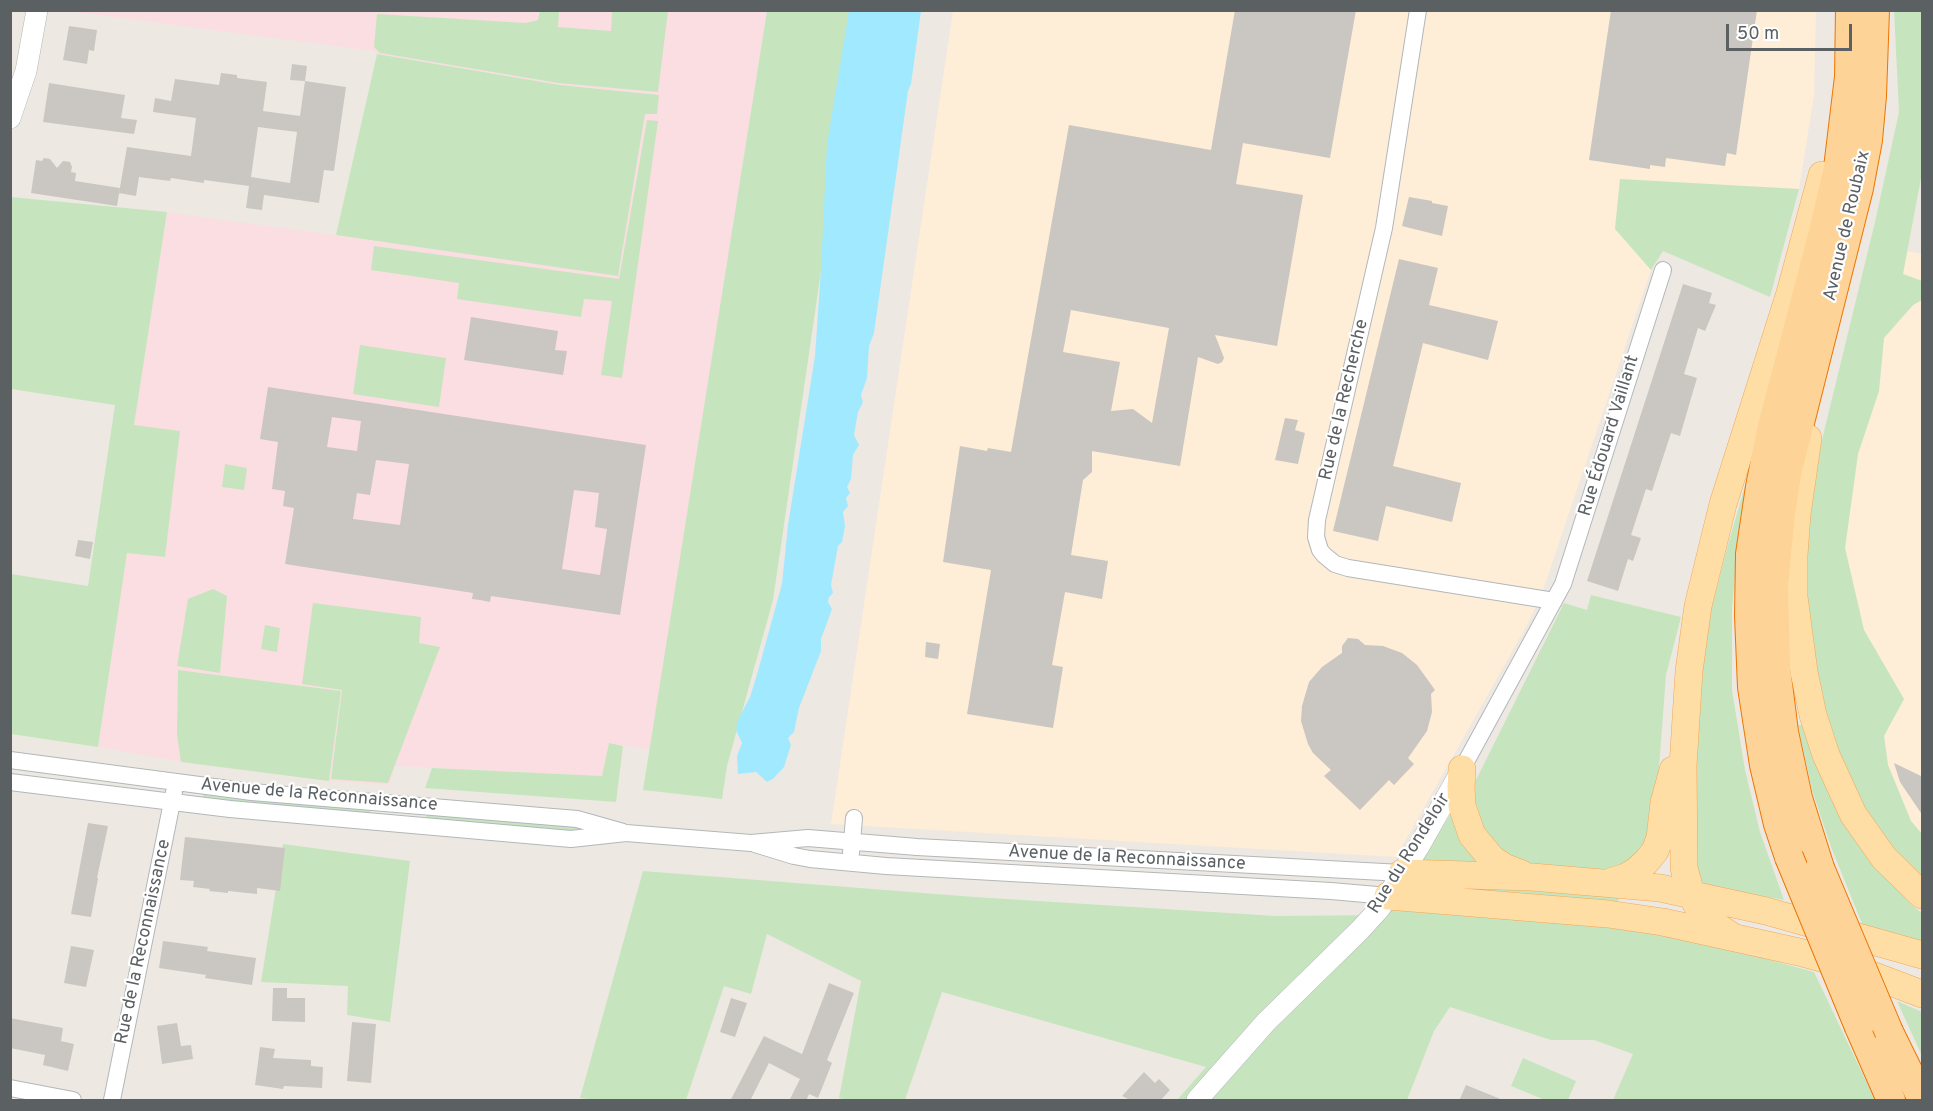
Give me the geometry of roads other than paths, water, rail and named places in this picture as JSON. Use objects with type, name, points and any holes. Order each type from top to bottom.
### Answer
[{"type":"highway","points":[[1849,10],[1849,77],[1838,168],[1771,430],[1750,554],[1749,616],[1752,687],[1764,765],[1778,824],[1789,857],[1892,1101]]},
{"type":"highway","name":"Avenue de Roubaix","points":[[1875,10],[1868,140],[1856,199],[1787,474],[1774,586],[1776,668],[1790,765],[1808,835],[1889,1032],[1923,1099]]},
{"type":"main road","points":[[1730,935],[1715,926],[1699,909],[1690,894],[1684,868],[1684,732],[1689,671],[1698,606],[1723,504],[1815,206],[1835,117],[1849,10]]},
{"type":"main road","points":[[1868,140],[1858,213],[1820,378],[1803,469],[1794,555],[1794,597],[1804,672],[1813,715],[1838,783],[1853,814],[1878,850],[1904,880],[1923,895]]},
{"type":"main road","points":[[1608,883],[1626,877],[1646,862],[1654,851],[1660,838],[1664,803],[1684,732]]},
{"type":"main road","points":[[1462,769],[1461,788],[1464,813],[1468,828],[1477,844],[1504,867],[1532,877]]},
{"type":"main road","points":[[1402,873],[1532,877],[1660,888],[1766,911],[1923,955]]},
{"type":"main road","points":[[1388,896],[1619,915],[1730,935],[1843,964],[1923,994]]},
{"type":"street","points":[[10,118],[26,71],[37,10]]},
{"type":"street","name":"Rue de la Recherche","points":[[1418,10],[1384,228],[1317,520],[1316,537],[1324,555],[1335,564],[1347,568],[1554,601]]},
{"type":"street","name":"Rue Édouard Vaillant","points":[[1554,601],[1572,558],[1663,270]]},
{"type":"street","name":"Rue du Rondeloir","points":[[1197,1101],[1277,1011],[1370,920],[1388,896],[1462,769],[1554,601]]},
{"type":"street","name":"Avenue de la Reconnaissance","points":[[10,760],[252,792],[577,819],[626,833]]},
{"type":"street","name":"Avenue de la Reconnaissance","points":[[10,782],[173,803],[571,839],[626,833],[751,843],[793,838],[1402,873]]},
{"type":"street","name":"Rue de la Reconnaissance","points":[[112,1101],[173,803],[174,783]]},
{"type":"street","points":[[850,862],[854,818]]},
{"type":"street","name":"Avenue de la Reconnaissance","points":[[751,843],[794,856],[850,862],[1388,896]]},
{"type":"street","points":[[10,1088],[73,1101]]},
{"type":"water","points":[[849,11],[921,11],[874,333],[869,346],[867,378],[861,395],[863,402],[858,412],[854,435],[859,445],[853,455],[851,479],[847,487],[850,493],[846,498],[848,506],[843,512],[845,526],[842,542],[838,546],[831,585],[833,593],[828,602],[832,609],[821,639],[821,651],[799,708],[794,732],[788,738],[791,745],[784,767],[767,782],[756,772],[738,774],[737,756],[742,743],[736,730],[738,720],[750,697],[782,584],[788,525],[815,356],[827,144]]}]
